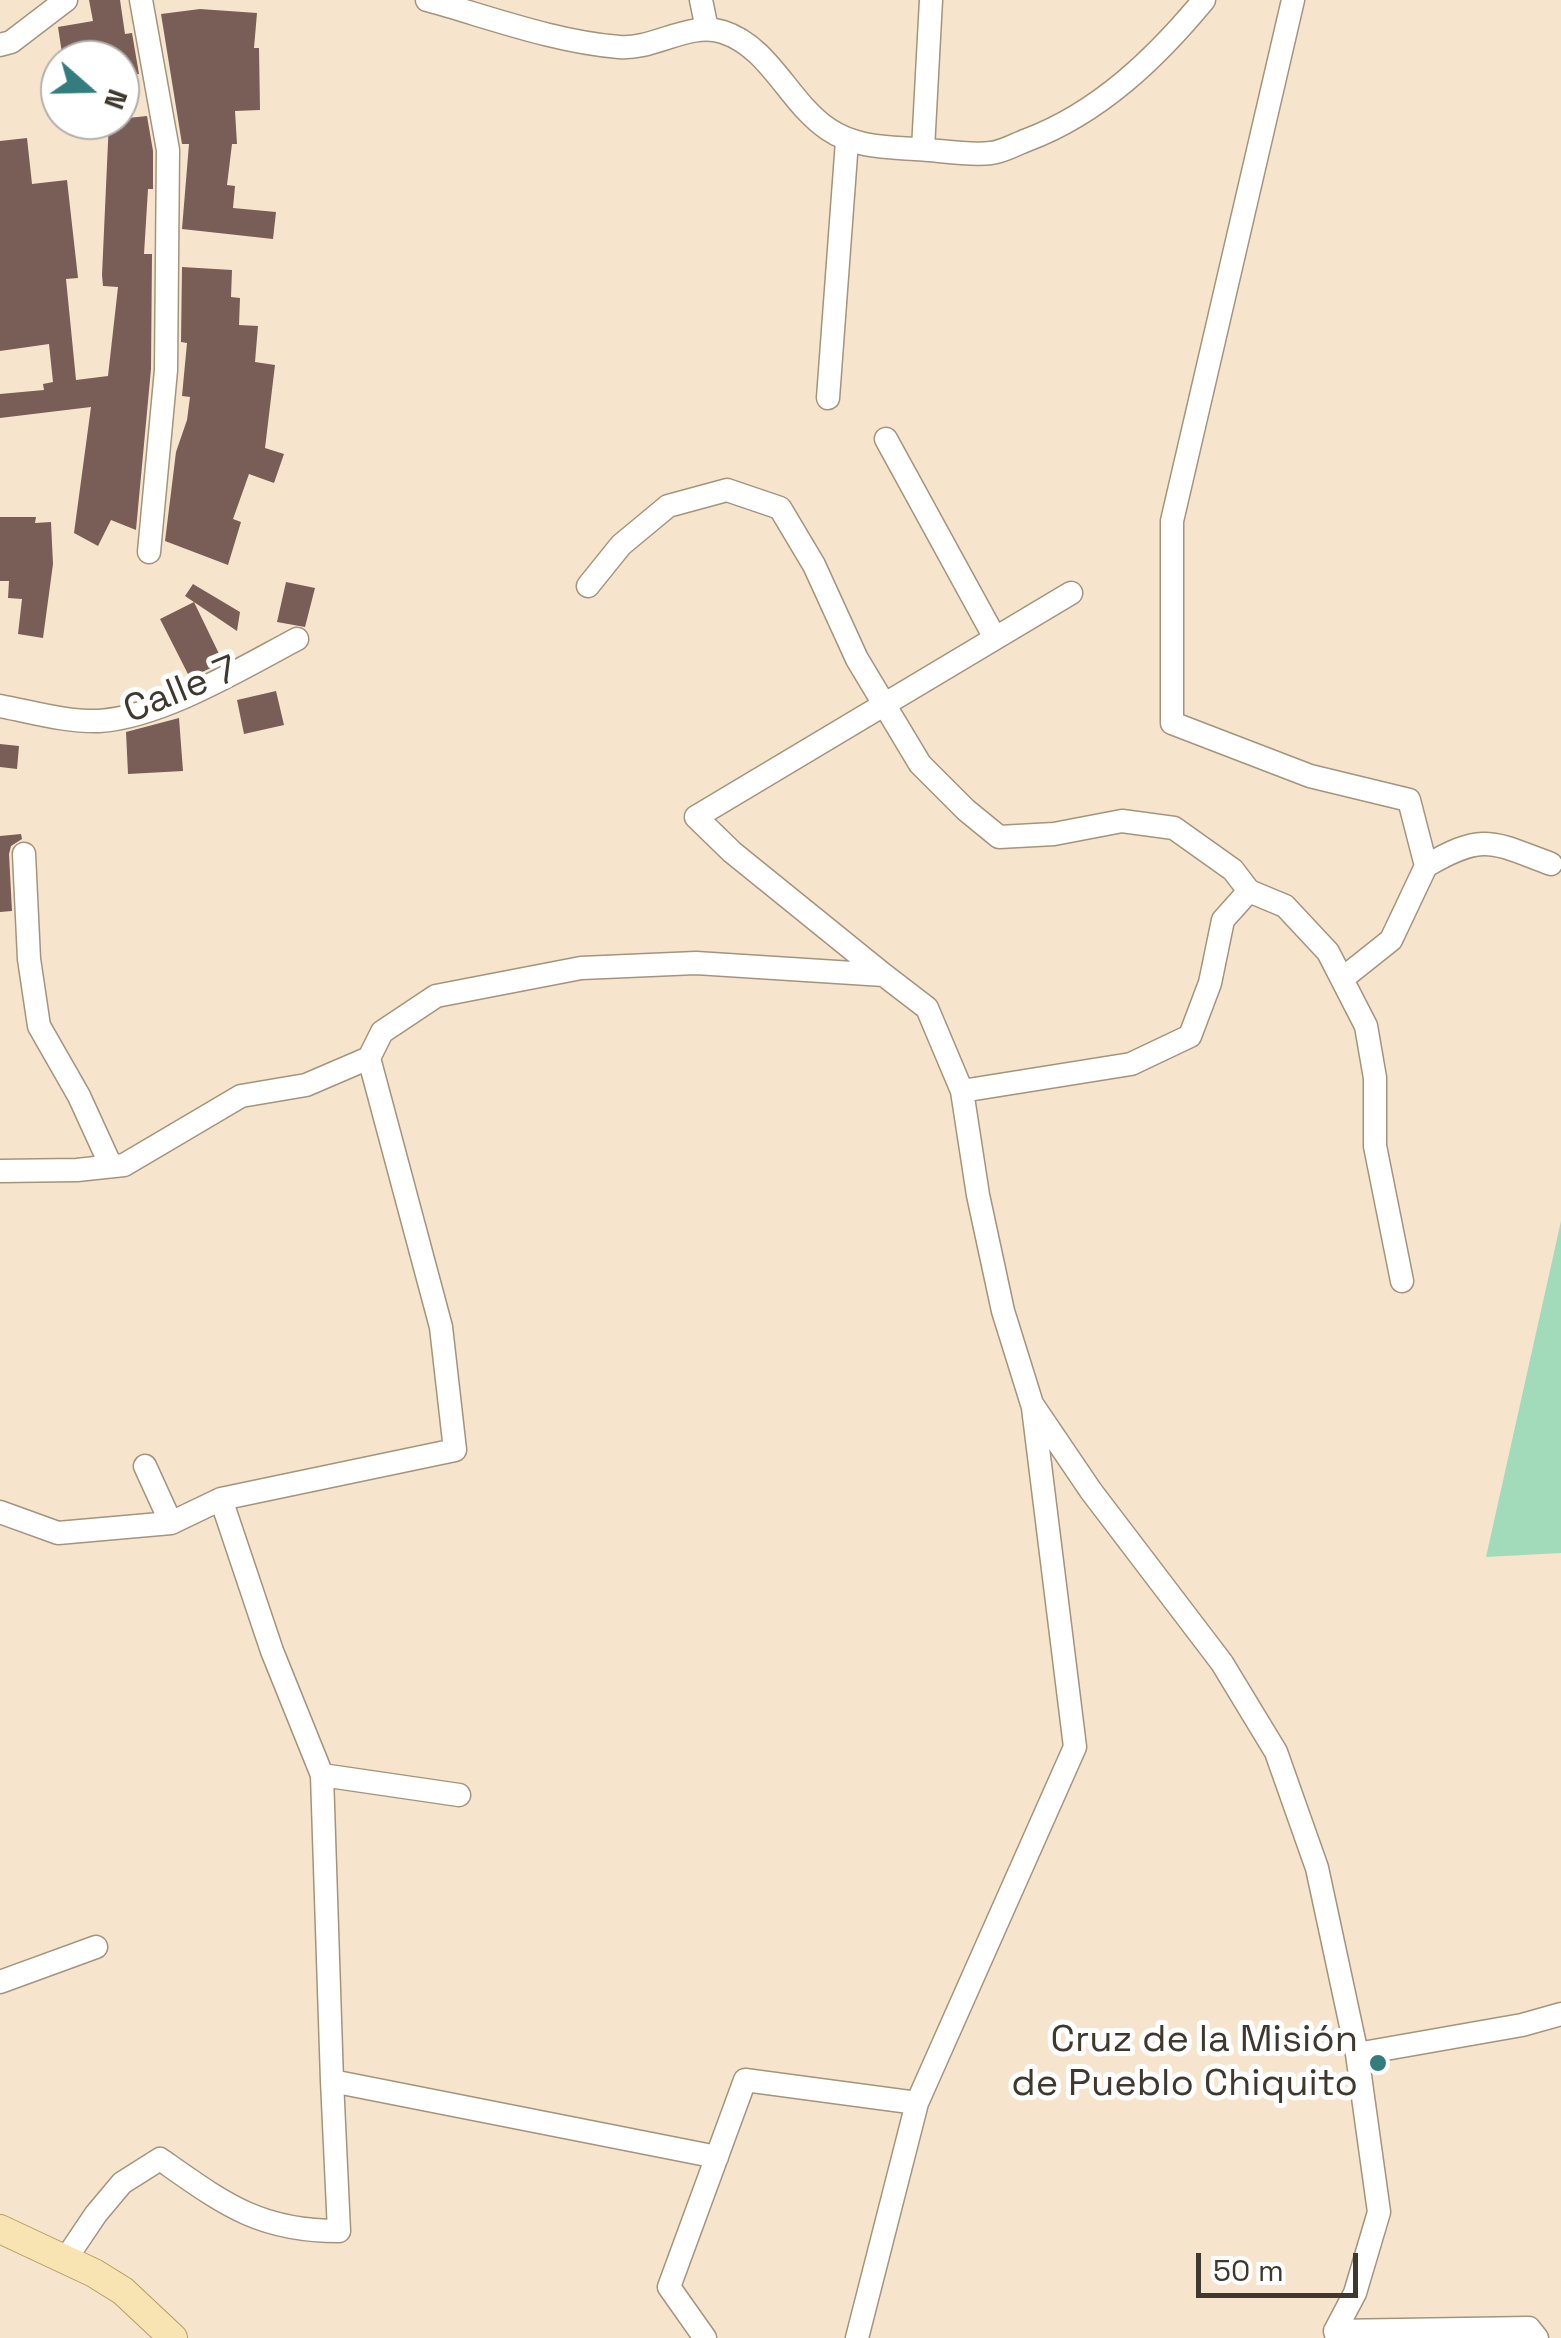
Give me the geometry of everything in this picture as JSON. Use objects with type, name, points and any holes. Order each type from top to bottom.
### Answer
[{"type":"main road","points":[[0,2229],[123,2291],[173,2338]]},
{"type":"street","points":[[0,45],[11,42],[66,0]]},
{"type":"street","points":[[141,0],[168,150],[166,370],[150,552]]},
{"type":"street","points":[[427,0],[623,48],[650,45],[707,29],[724,32],[747,44],[824,127],[846,140],[993,153],[1056,129],[1122,85],[1174,36],[1204,0]]},
{"type":"street","points":[[700,0],[707,29]]},
{"type":"street","points":[[923,149],[931,0]]},
{"type":"street","points":[[1293,0],[1172,520],[1172,722],[1310,776],[1409,800],[1426,866]]},
{"type":"street","points":[[828,398],[846,140]]},
{"type":"street","points":[[886,439],[995,638]]},
{"type":"street","points":[[588,586],[621,545],[668,506],[727,490],[780,508],[814,565],[882,703],[920,764],[966,810],[1000,836],[1054,834],[1122,822],[1174,828],[1233,870],[1250,891],[1285,906],[1328,952],[1366,1026],[1376,1078],[1375,1146],[1402,1282]]},
{"type":"street","points":[[857,2338],[917,2103],[1075,1747],[1032,1404],[1002,1311],[962,1091],[927,1008],[732,852],[696,816],[1072,594]]},
{"type":"street","name":"Calle 7","points":[[0,706],[80,721],[135,713],[202,689],[298,638]]},
{"type":"street","points":[[1342,979],[1391,940],[1426,866],[1454,850],[1491,841],[1551,864]]},
{"type":"street","points":[[24,854],[29,959],[39,1026],[79,1096],[111,1166]]},
{"type":"street","points":[[962,1091],[1132,1064],[1190,1036],[1210,983],[1222,920],[1250,891]]},
{"type":"street","points":[[0,1171],[77,1170],[124,1164],[240,1096],[306,1085],[369,1058],[382,1032],[436,996],[582,968],[696,963],[884,976]]},
{"type":"street","points":[[0,1512],[58,1534],[171,1523],[222,1500],[455,1450],[441,1327],[369,1058]]},
{"type":"street","points":[[1032,1404],[1090,1491],[1222,1662],[1276,1752],[1317,1868],[1358,2054],[1379,2212],[1354,2293],[1336,2334],[1530,2328],[1537,2338]]},
{"type":"street","points":[[144,1466],[171,1523]]},
{"type":"street","points":[[65,2260],[122,2183],[160,2159],[253,2218],[305,2231],[339,2231],[322,1775],[272,1650],[222,1500]]},
{"type":"street","points":[[322,1775],[459,1794]]},
{"type":"street","points":[[0,1982],[96,1947]]},
{"type":"street","points":[[1358,2054],[1522,2025],[1561,2014]]},
{"type":"street","points":[[332,2080],[717,2157]]},
{"type":"street","points":[[705,2338],[669,2287],[746,2080],[917,2103]]},
{"type":"green space","points":[[1561,1221],[1561,1553],[1486,1557]]},
{"type":"building","points":[[89,0],[120,0],[125,34],[132,33],[133,40],[60,40],[58,27],[93,21]]},
{"type":"building","points":[[200,9],[257,13],[254,48],[259,48],[260,110],[235,111],[237,144],[232,144],[227,185],[235,186],[233,208],[276,212],[273,239],[182,229],[189,144],[182,144],[161,14]]},
{"type":"building","points":[[147,116],[153,151],[153,189],[148,189],[144,254],[152,254],[151,369],[136,530],[111,520],[98,546],[74,533],[91,407],[0,418],[0,394],[44,390],[43,384],[53,382],[49,344],[0,351],[0,141],[27,138],[32,184],[67,180],[78,278],[66,279],[76,380],[108,376],[118,287],[103,286],[102,275],[108,140],[140,140],[140,117]]},
{"type":"building","points":[[182,267],[232,270],[231,297],[240,298],[239,325],[258,326],[255,362],[275,365],[265,448],[284,454],[274,483],[249,474],[233,519],[241,522],[228,565],[165,541],[176,452],[190,397],[182,396],[187,343],[181,342]]},
{"type":"building","points":[[0,517],[36,517],[35,523],[51,522],[53,564],[43,638],[18,634],[22,599],[8,598],[9,581],[0,581]]},
{"type":"building","points":[[286,582],[315,588],[305,627],[277,622]]},
{"type":"building","points":[[193,584],[240,612],[237,631],[185,596]]},
{"type":"building","points":[[194,602],[223,662],[190,678],[160,619]]},
{"type":"building","points":[[276,691],[284,725],[244,734],[237,700]]},
{"type":"building","points":[[179,718],[183,771],[128,774],[126,732]]},
{"type":"building","points":[[0,744],[19,746],[17,769],[0,767]]},
{"type":"building","points":[[21,834],[22,839],[11,846],[9,854],[12,911],[0,912],[0,836]]},
{"type":"place","name":"Cruz de la Misión de Pueblo Chiquito","points":[[1378,2063]]}]
